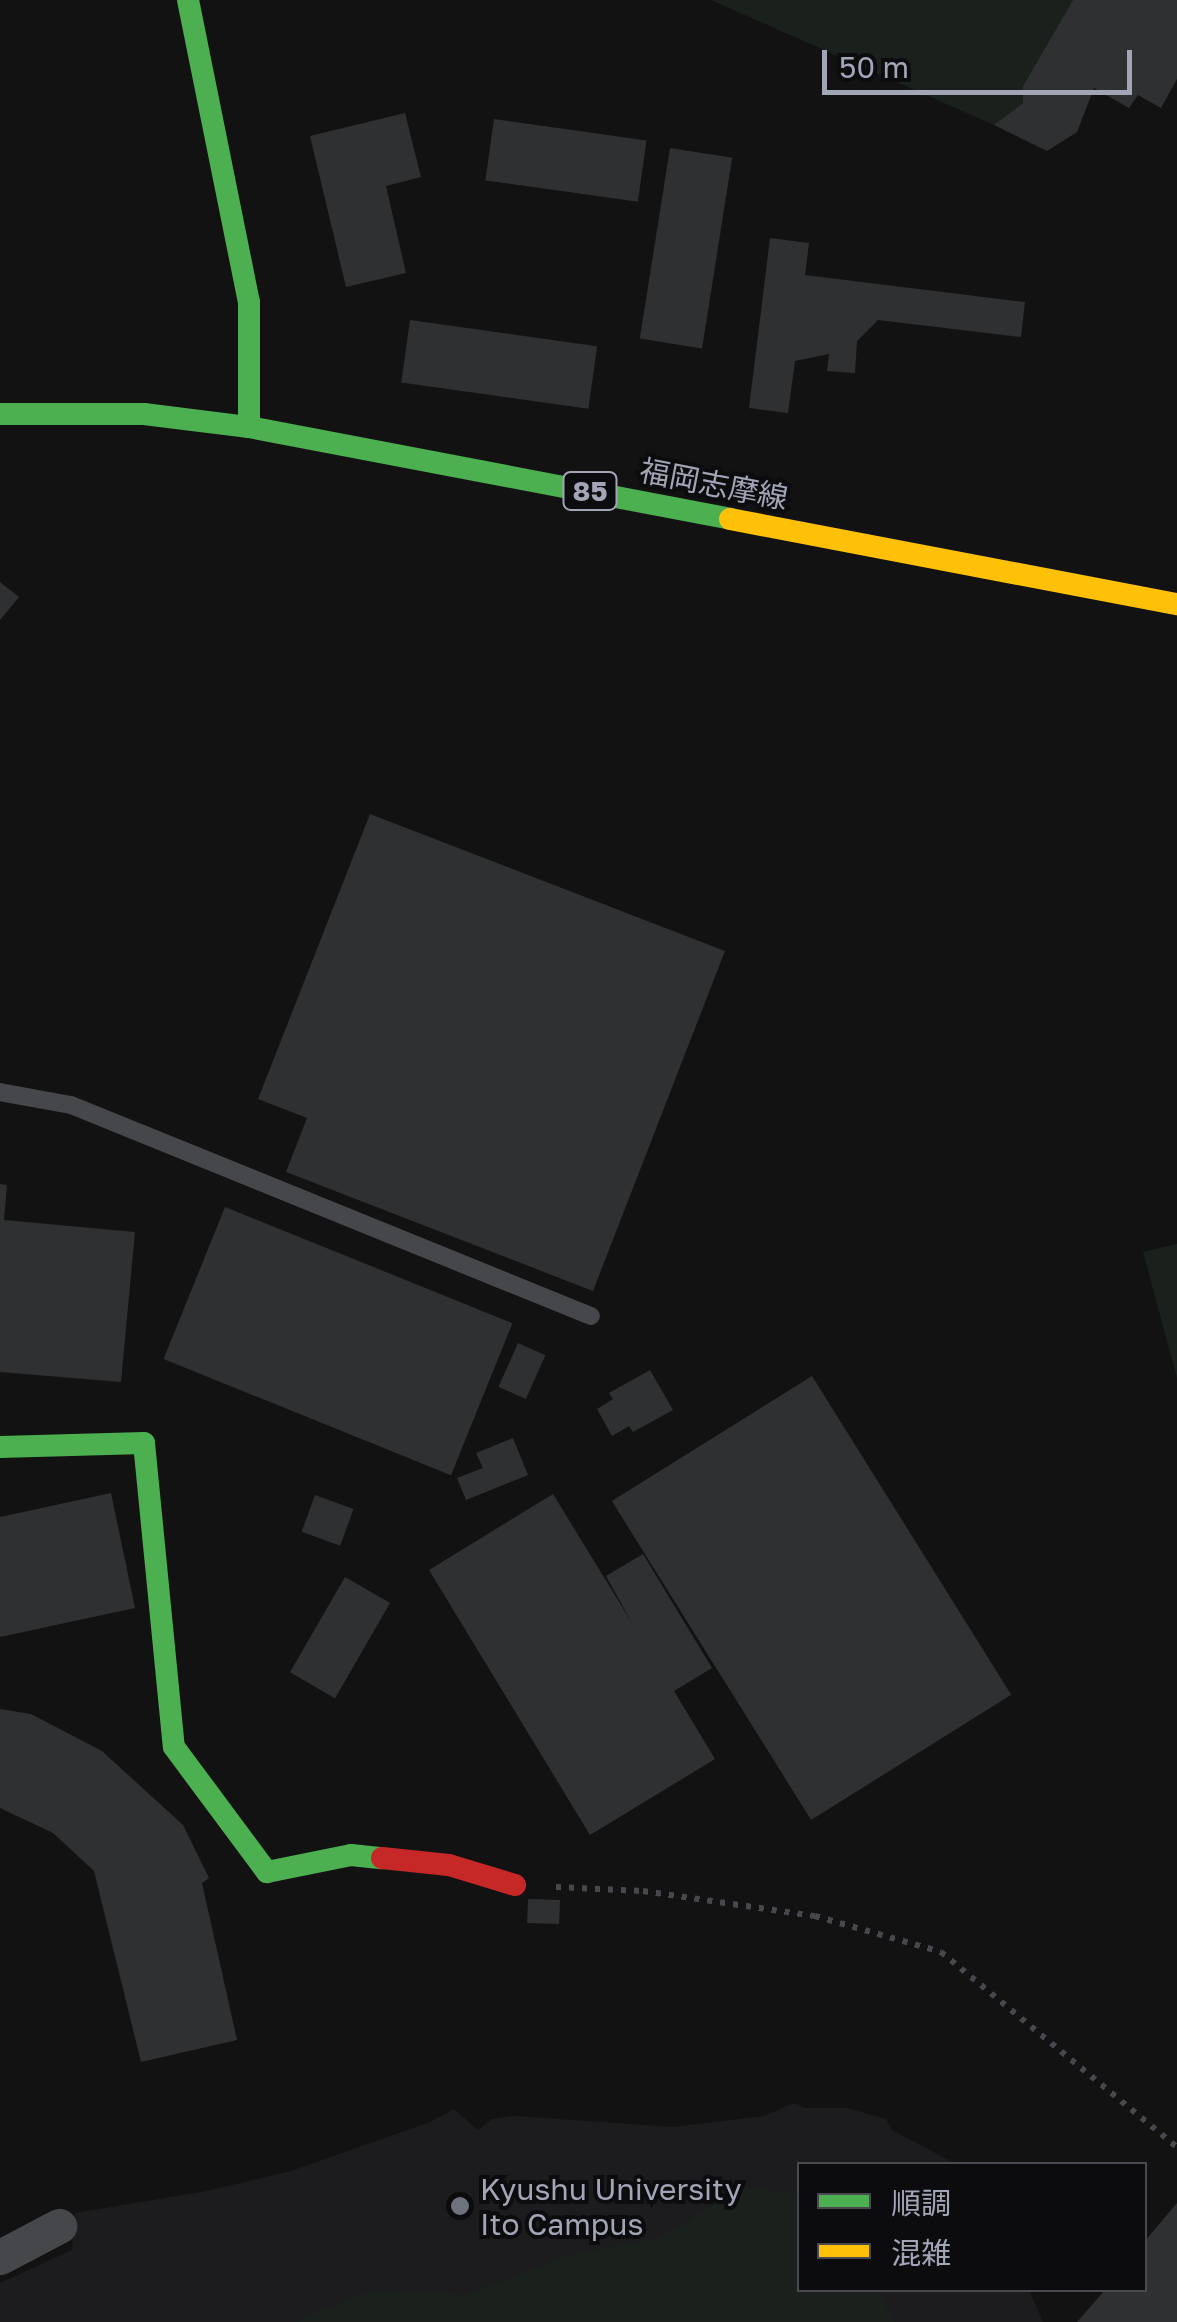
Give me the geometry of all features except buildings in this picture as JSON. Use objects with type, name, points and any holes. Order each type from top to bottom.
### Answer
[{"type":"street","points":[[188,0],[249,302],[250,427]]},
{"type":"street","name":"福岡志摩線","points":[[6,409],[144,414],[250,427],[1177,604]]},
{"type":"street","points":[[0,1447],[144,1442],[174,1747],[266,1872],[351,1856],[449,1864],[490,1881],[515,1885]]},
{"type":"street","points":[[0,2258],[58,2226]]},
{"type":"lane","points":[[0,1092],[72,1105],[592,1316]]},
{"type":"path","points":[[515,1885],[642,1891],[815,1916],[941,1952],[1177,2147]]},
{"type":"shaded area","points":[[711,0],[1073,0],[1023,86],[1023,103],[994,125]]},
{"type":"shaded area","points":[[1177,1244],[1177,1378],[1143,1252]]},
{"type":"shaded area","name":"Kyushu University Ito Campus","points":[[794,2103],[806,2108],[847,2108],[886,2119],[892,2130],[952,2162],[797,2162],[797,2292],[1030,2292],[1043,2322],[0,2322],[0,2283],[72,2250],[75,2213],[207,2191],[291,2171],[430,2122],[454,2109],[478,2130],[492,2119],[514,2116],[674,2127],[764,2116]]},
{"type":"shaded area","points":[[742,2187],[797,2194],[797,2292],[878,2292],[895,2322],[300,2322],[302,2317],[375,2290],[466,2295],[565,2256],[661,2237]]},
{"type":"traffic: fast","points":[[188,0],[249,302],[249,427]]},
{"type":"traffic: fast","points":[[0,414],[144,414],[249,427],[730,519]]},
{"type":"traffic: fast","points":[[0,1447],[144,1443],[174,1747],[267,1872],[351,1855],[382,1858]]},
{"type":"traffic: slow","points":[[730,519],[1177,604]]},
{"type":"traffic: jam","points":[[382,1858],[449,1865],[515,1885]]},
{"type":"place","name":"Kyushu University Ito Campus","points":[[460,2206]]}]
